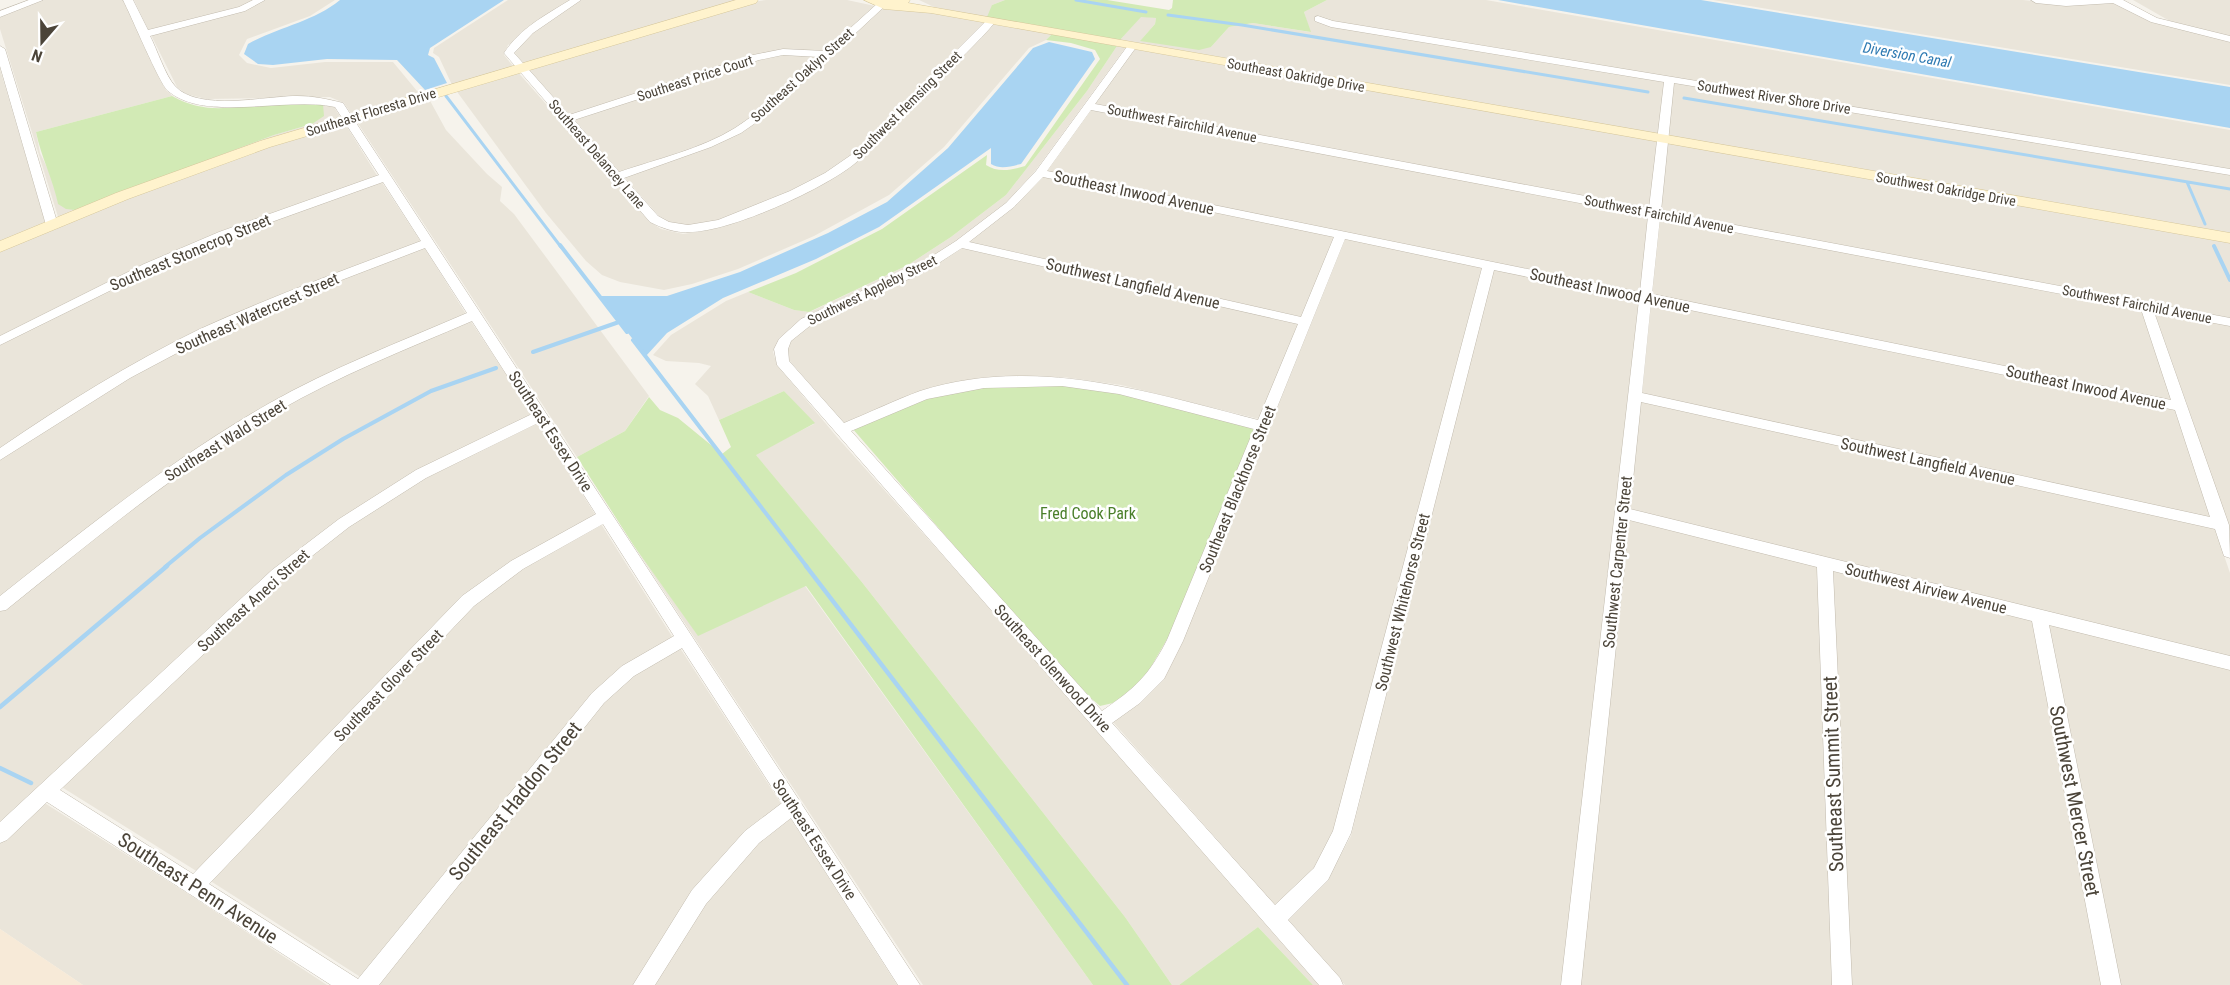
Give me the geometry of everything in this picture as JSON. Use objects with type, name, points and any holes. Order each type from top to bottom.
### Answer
[{"type":"street","points":[[0,15],[38,0]]},
{"type":"street","name":"Southeast Essex Drive","points":[[128,0],[171,88],[181,97],[202,102],[224,103],[312,99],[326,100],[339,105],[910,985]]},
{"type":"street","points":[[145,34],[242,9],[260,0]]},
{"type":"street","points":[[519,67],[509,53],[512,45],[576,0]]},
{"type":"street","name":"Southeast Floresta Drive","points":[[0,247],[201,166],[347,118],[751,0]]},
{"type":"street","name":"Southeast Oakridge Drive","points":[[913,0],[931,9]]},
{"type":"street","points":[[2036,0],[2066,3],[2116,0],[2172,25],[2230,39]]},
{"type":"street","points":[[2129,0],[2146,13]]},
{"type":"street","name":"Southeast Oakridge Drive","points":[[880,2],[931,9],[1662,139]]},
{"type":"street","name":"Southeast Oaklyn Street","points":[[617,177],[707,145],[737,131],[766,110],[880,2]]},
{"type":"street","name":"Southwest River Shore Drive","points":[[1318,19],[1331,24],[2230,172]]},
{"type":"street","name":"Southwest Hemsing Street","points":[[682,230],[703,228],[731,220],[812,185],[841,168],[869,146],[991,21]]},
{"type":"street","name":"Southwest Appleby Street","points":[[781,349],[786,339],[806,322],[896,282],[960,244],[1010,205],[1040,172],[1131,46]]},
{"type":"street","points":[[0,49],[52,225]]},
{"type":"street","name":"Southeast Price Court","points":[[567,119],[757,57],[783,52],[826,54]]},
{"type":"street","name":"Southeast Delancey Lane","points":[[519,67],[654,219],[664,225],[682,230]]},
{"type":"street","name":"Southwest Carpenter Street","points":[[1571,985],[1669,80]]},
{"type":"street","name":"Southwest Fairchild Avenue","points":[[1089,106],[2230,322]]},
{"type":"street","name":"Southwest Oakridge Drive","points":[[1662,139],[2230,238]]},
{"type":"street","name":"Southeast Inwood Avenue","points":[[1040,172],[2181,407]]},
{"type":"street","name":"Southeast Stonecrop Street","points":[[0,341],[148,267],[212,240],[385,177]]},
{"type":"street","name":"Southeast Blackhorse Street","points":[[1101,721],[1134,698],[1158,674],[1175,641],[1341,234]]},
{"type":"street","name":"Southeast Watercrest Street","points":[[0,455],[57,416],[203,333],[295,293],[429,242]]},
{"type":"street","name":"Southwest Langfield Avenue","points":[[960,244],[1306,322]]},
{"type":"street","name":"Southwest Whitehorse Street","points":[[1275,919],[1321,874],[1342,833],[1489,264]]},
{"type":"street","points":[[2146,306],[2230,552]]},
{"type":"street","name":"Southeast Wald Street","points":[[0,605],[161,479],[250,421],[316,385],[474,315]]},
{"type":"street","name":"Southeast Glenwood Drive","points":[[781,349],[782,362],[841,430],[1333,985]]},
{"type":"street","points":[[841,430],[924,395],[984,383],[1062,381],[1119,389],[1263,426]]},
{"type":"street","name":"Southwest Langfield Avenue","points":[[1635,396],[2221,525]]},
{"type":"street","name":"Southeast Aneci Street","points":[[0,834],[278,574],[344,523],[422,474],[542,415]]},
{"type":"street","name":"Southwest Airview Avenue","points":[[1623,513],[2230,663]]},
{"type":"street","name":"Southeast Glover Street","points":[[195,885],[468,601],[517,565],[605,516]]},
{"type":"street","name":"Southeast Summit Street","points":[[1825,563],[1842,985]]},
{"type":"street","name":"Southwest Mercer Street","points":[[2039,616],[2111,985]]},
{"type":"street","name":"Southeast Haddon Street","points":[[366,985],[598,698],[628,671],[684,638]]},
{"type":"street","name":"Southeast Penn Avenue","points":[[46,791],[350,985]]},
{"type":"street","points":[[643,985],[699,897],[753,837],[794,805]]},
{"type":"shaded area","points":[[43,0],[123,0],[166,90],[175,98],[172,96],[36,132],[40,153],[53,180],[58,203],[75,210],[274,135],[312,124],[322,108],[322,103],[334,107],[341,118],[59,220],[0,29],[0,16]]},
{"type":"shaded area","points":[[134,0],[256,0],[241,8],[149,31]]},
{"type":"shaded area","points":[[264,0],[335,0],[310,16],[247,39],[239,55],[247,63],[271,68],[325,62],[393,62],[417,91],[425,92],[352,115],[344,103],[330,97],[206,99],[186,94],[177,87],[151,35],[243,11]]},
{"type":"shaded area","points":[[508,0],[572,0],[508,45],[504,55],[513,66],[452,85],[439,57],[433,53],[434,48]]},
{"type":"shaded area","points":[[581,0],[742,0],[523,63],[514,52],[527,37]]},
{"type":"shaded area","points":[[847,0],[875,6],[824,52],[782,50],[570,115],[526,67],[753,2]]},
{"type":"shaded area","points":[[919,0],[1005,0],[992,5],[995,19],[934,7]]},
{"type":"shaded area","points":[[1327,0],[1486,0],[2230,130],[2230,235],[1119,41],[1141,16],[1156,18],[1155,24],[1141,40],[1211,47],[1229,27],[1253,23],[1310,32],[1304,12]]},
{"type":"shaded area","points":[[1713,0],[2023,0],[2068,5],[2114,3],[2171,27],[2230,41],[2230,85]]},
{"type":"shaded area","points":[[2133,0],[2230,0],[2230,37],[2175,24]]},
{"type":"shaded area","points":[[882,7],[929,11],[985,22],[865,145],[837,167],[810,183],[730,217],[703,225],[685,226],[668,222],[659,216],[624,177],[741,132]]},
{"type":"shaded area","points":[[993,24],[1052,34],[1046,40],[1029,48],[944,147],[889,195],[814,236],[738,269],[692,284],[664,290],[620,282],[602,275],[586,261],[546,213],[455,89],[516,70],[649,221],[661,229],[683,234],[733,223],[845,170]]},
{"type":"shaded area","points":[[1117,46],[1126,47],[1035,171],[1005,204],[956,242],[920,265],[801,320],[781,337],[773,352],[777,365],[837,437],[1095,726],[1320,985],[1313,985],[1258,927],[1179,985],[1172,985],[1125,917],[861,581],[755,454],[814,424],[784,391],[719,420],[708,396],[695,384],[711,366],[666,361],[653,355],[671,335],[726,301],[748,292],[794,310],[810,312],[908,265],[951,237],[1006,195],[1087,91]]},
{"type":"shaded area","points":[[1134,49],[1657,140],[1650,209],[1095,104]]},
{"type":"shaded area","points":[[783,54],[819,56],[763,109],[734,129],[705,143],[620,173],[574,119],[759,59]]},
{"type":"shaded area","points":[[0,69],[46,225],[0,245]]},
{"type":"shaded area","points":[[428,97],[446,130],[502,187],[500,201],[514,214],[649,396],[625,431],[577,457],[355,119]]},
{"type":"shaded area","points":[[1091,109],[1649,215],[1640,292],[1046,171]]},
{"type":"shaded area","points":[[344,122],[378,177],[145,265],[0,337],[0,251],[203,168]]},
{"type":"shaded area","points":[[1667,142],[2230,242],[2230,318],[1661,211]]},
{"type":"shaded area","points":[[1042,176],[1334,237],[1302,317],[969,242],[1014,206]]},
{"type":"shaded area","points":[[381,181],[421,242],[201,330],[0,450],[0,345],[150,269],[224,238]]},
{"type":"shaded area","points":[[1660,217],[2141,309],[2172,401],[1651,294]]},
{"type":"shaded area","points":[[1345,239],[1482,267],[1335,829],[1314,868],[1275,905],[1113,722],[1140,703],[1163,679],[1182,643]]},
{"type":"shaded area","points":[[424,247],[466,314],[313,382],[0,599],[0,460],[141,371],[205,336],[296,296]]},
{"type":"shaded area","points":[[961,248],[1298,324],[1259,419],[1121,385],[1063,377],[984,379],[924,391],[844,424],[789,360],[787,348],[792,340],[809,325],[899,285]]},
{"type":"shaded area","points":[[1494,269],[1639,299],[1561,985],[1345,985],[1287,919],[1327,880],[1351,836]]},
{"type":"shaded area","points":[[1651,302],[2175,410],[2211,518],[1642,394]]},
{"type":"shaded area","points":[[2154,311],[2230,325],[2230,531],[2190,413]]},
{"type":"shaded area","points":[[470,320],[533,415],[341,520],[0,825],[0,611],[166,481],[253,423],[319,388]]},
{"type":"shaded area","points":[[1641,402],[2215,529],[2230,573],[2230,656],[1630,510]]},
{"type":"shaded area","points":[[537,422],[596,516],[514,561],[198,872],[60,786],[283,576],[348,526],[424,477]]},
{"type":"shaded area","points":[[1629,520],[1818,567],[1832,985],[1581,985]]},
{"type":"shaded area","points":[[601,524],[673,638],[625,666],[362,978],[209,880],[473,604],[520,569]]},
{"type":"shaded area","points":[[634,546],[698,635],[805,586],[1093,985],[923,985]]},
{"type":"shaded area","points":[[1833,571],[2032,621],[2101,985],[1852,985]]},
{"type":"shaded area","points":[[2049,625],[2230,669],[2230,985],[2121,985]]},
{"type":"shaded area","points":[[680,648],[782,805],[633,985],[376,985],[604,701],[632,676]]},
{"type":"shaded area","points":[[43,802],[327,985],[83,985],[0,929],[0,842]]},
{"type":"shaded area","points":[[790,817],[897,985],[653,985],[706,901],[758,843]]},
{"type":"shaded area","points":[[0,929],[83,985],[0,985]]},
{"type":"green space","points":[[1005,0],[1107,0],[1169,10],[1172,8],[1173,0],[1327,0],[1304,12],[1311,32],[1253,23],[1229,27],[1211,47],[1199,50],[1140,41],[1155,24],[1156,18],[1141,17],[1119,41],[987,17],[992,5]]},
{"type":"green space","points":[[1052,34],[1117,46],[1087,91],[1006,195],[951,237],[908,265],[809,312],[794,310],[748,292],[796,273],[882,229],[987,155],[986,165],[995,169],[1010,170],[1025,166],[1100,59],[1095,50],[1071,43],[1046,40]]},
{"type":"green space","points":[[172,96],[211,108],[282,103],[323,104],[324,116],[312,124],[274,135],[75,210],[66,209],[58,204],[36,132]]},
{"type":"green space","name":"Fred Cook Park","points":[[1050,384],[1118,392],[1258,427],[1170,634],[1148,672],[1129,692],[1113,703],[1100,706],[1073,683],[852,428],[930,398],[979,386]]},
{"type":"green space","points":[[784,391],[815,423],[756,455],[861,581],[1125,917],[1172,985],[1093,985],[806,586],[698,636],[634,546],[577,457],[625,431],[649,397],[660,410],[678,418],[722,454],[731,447],[719,420]]},
{"type":"green space","points":[[1258,927],[1313,985],[1179,985]]},
{"type":"water","points":[[340,0],[504,0],[430,48],[428,55],[434,58],[447,83],[425,90],[397,60],[327,59],[273,65],[258,64],[244,54],[248,44],[318,14]]},
{"type":"water","name":"Diversion Canal","points":[[1498,0],[1701,0],[2230,87],[2230,128]]},
{"type":"water","points":[[1049,42],[1092,52],[1095,59],[1021,164],[1002,167],[991,164],[991,148],[879,227],[816,259],[723,298],[667,333],[646,356],[599,296],[667,296],[740,272],[828,233],[887,202],[948,148],[1033,48]]},
{"type":"waterway","points":[[1076,0],[1146,12]]},
{"type":"waterway","points":[[1168,15],[1242,25],[1648,92]]},
{"type":"waterway","points":[[446,96],[561,247]]},
{"type":"waterway","points":[[1684,98],[2230,189]]},
{"type":"waterway","points":[[2187,182],[2205,224]]},
{"type":"waterway","points":[[560,245],[627,332]]},
{"type":"waterway","points":[[2214,246],[2230,280]]},
{"type":"waterway","points":[[533,352],[619,322]]},
{"type":"waterway","points":[[633,340],[807,567]]},
{"type":"waterway","points":[[165,567],[200,538],[286,475],[343,439],[431,391],[496,368]]},
{"type":"waterway","points":[[0,707],[167,566]]},
{"type":"waterway","points":[[806,566],[1127,985]]},
{"type":"waterway","points":[[0,768],[31,783]]}]
